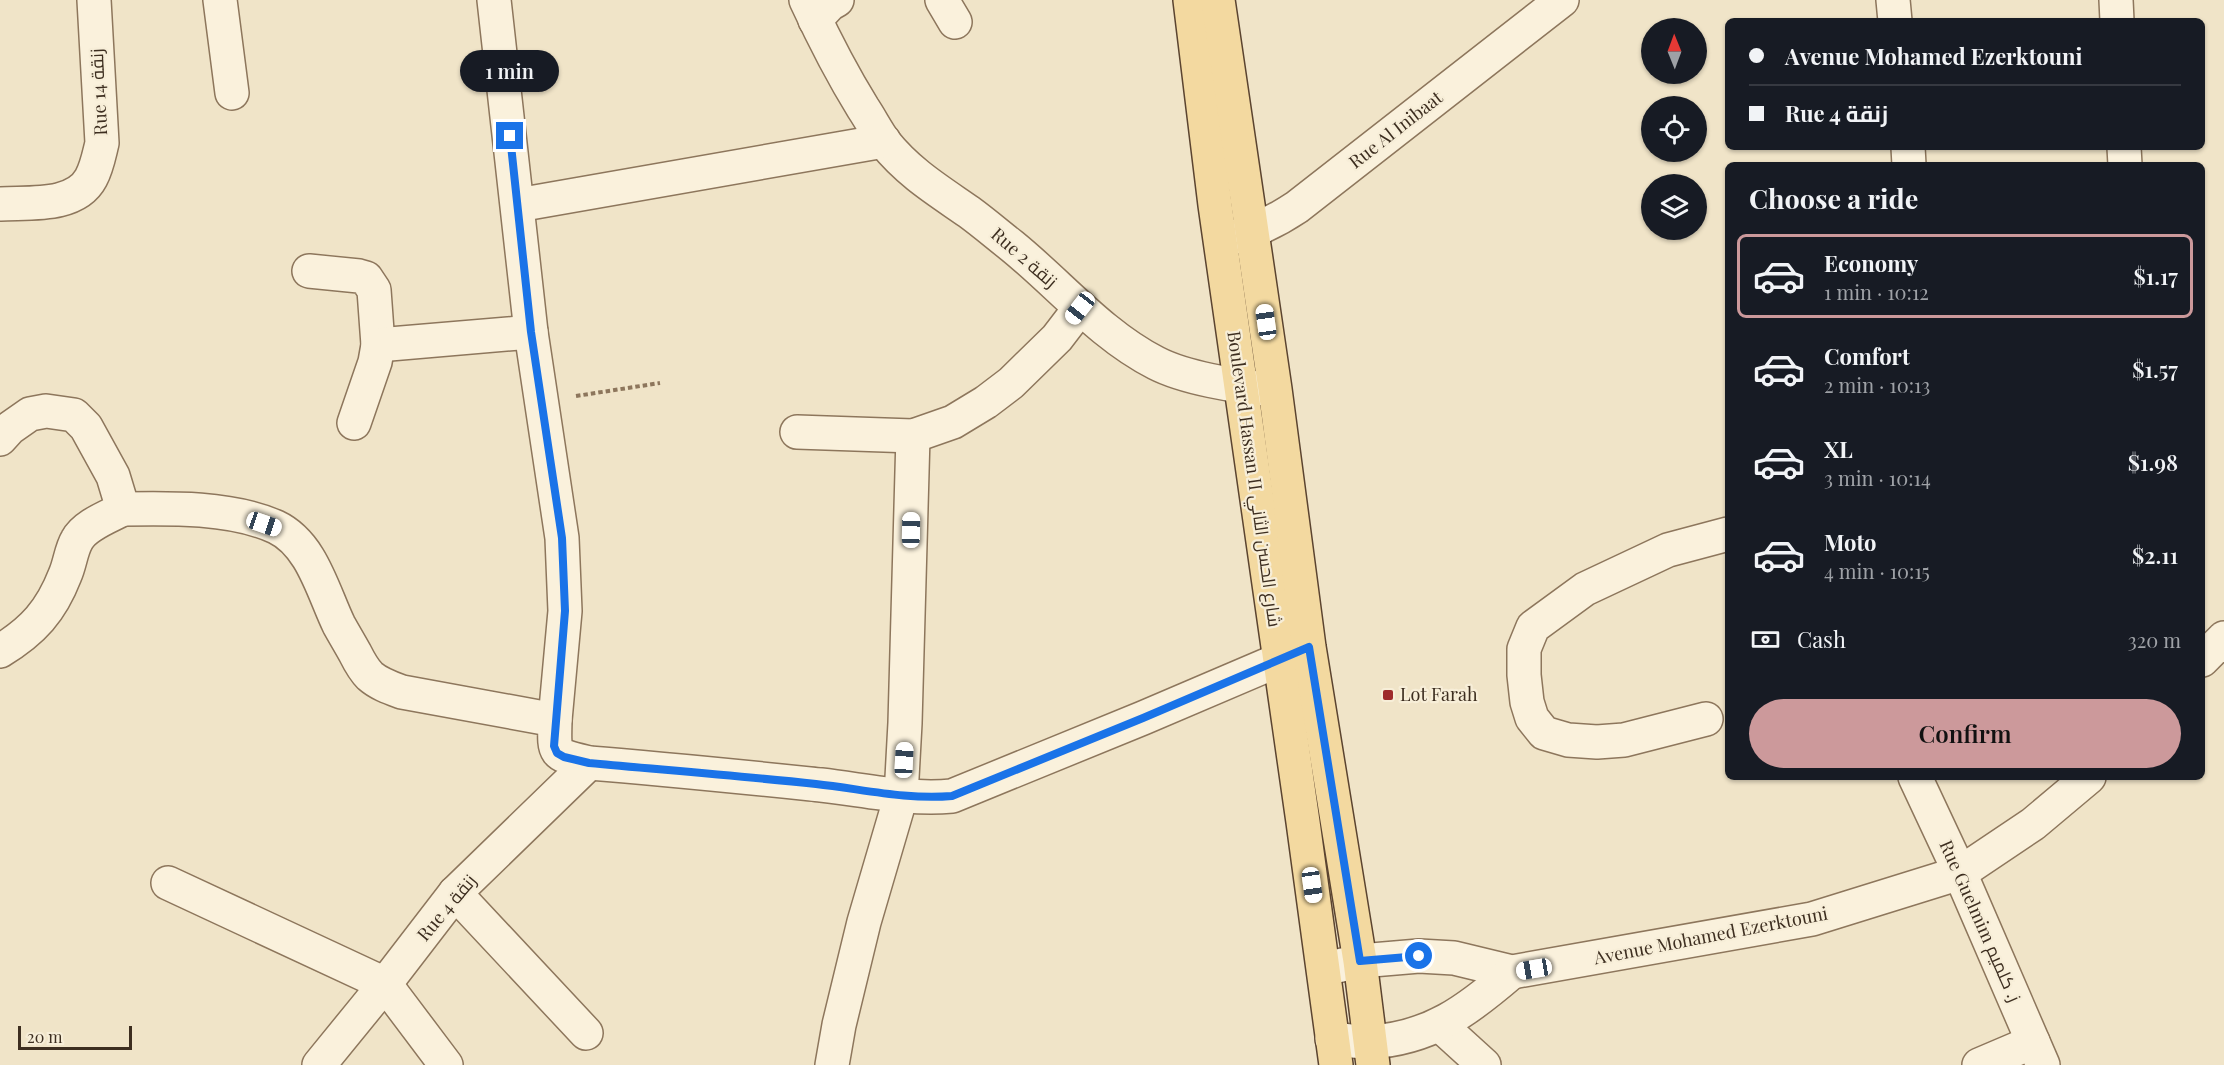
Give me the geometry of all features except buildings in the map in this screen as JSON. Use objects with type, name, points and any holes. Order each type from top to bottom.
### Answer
[{"type":"main road","name":"Boulevard Hassan II شارع الحسن الثاني","points":[[1190,0],[1220,241],[1241,386],[1294,652],[1360,961],[1371,1053]]},
{"type":"main road","name":"Boulevard Hassan II شارع الحسن الثاني","points":[[1218,0],[1275,390],[1294,652],[1334,1052]]},
{"type":"street","name":"Rue 14 زنقة","points":[[0,204],[59,200],[79,192],[90,181],[102,142],[94,0]]},
{"type":"street","points":[[220,0],[232,93]]},
{"type":"street","points":[[494,0],[531,332],[562,538],[565,611],[555,720],[554,746],[557,753],[589,763],[801,783],[901,796],[930,798],[952,796],[1143,718],[1294,652]]},
{"type":"street","name":"Rue Al Inibaat","points":[[1220,241],[1253,232],[1275,222],[1297,207],[1562,0]]},
{"type":"street","points":[[1893,0],[1895,18]]},
{"type":"street","points":[[2116,0],[2117,18]]},
{"type":"street","name":"Rue 2 زنقة","points":[[819,7],[851,88],[884,141],[920,179],[970,213],[1014,248],[1080,308],[1138,353],[1179,372],[1241,386],[1275,390]]},
{"type":"street","points":[[518,205],[884,141]]},
{"type":"street","points":[[309,271],[366,278],[374,290],[378,345],[375,362],[354,423]]},
{"type":"street","points":[[797,432],[913,436],[953,422],[986,402],[1011,383],[1057,338],[1080,308]]},
{"type":"street","points":[[378,345],[531,332]]},
{"type":"street","points":[[0,439],[10,428],[30,414],[46,411],[74,415],[86,427],[113,476],[123,509]]},
{"type":"street","points":[[832,1065],[839,1024],[864,922],[901,796],[913,436]]},
{"type":"street","points":[[0,651],[18,640],[40,621],[65,576],[76,540],[84,531],[123,509],[187,509],[252,519],[277,528],[293,539],[309,560],[339,625],[364,668],[371,677],[386,687],[402,692],[555,720]]},
{"type":"street","points":[[1706,719],[1624,740],[1597,742],[1568,740],[1544,733],[1533,718],[1527,702],[1524,649],[1533,627],[1585,589],[1668,550],[1725,535]]},
{"type":"street","points":[[2205,657],[2224,638]]},
{"type":"street","name":"Rue 4 زنقة","points":[[331,1060],[385,984],[455,893],[589,763]]},
{"type":"street","name":"Rue Guelmim ز. كلميم","points":[[1916,780],[1960,873],[2038,1054]]},
{"type":"street","name":"Avenue Mohamed Ezerktouni","points":[[1324,969],[1360,961],[1419,956],[1454,958],[1512,972],[1812,919],[1960,873],[2033,824],[2085,780]]},
{"type":"street","points":[[168,883],[385,984],[446,1065]]},
{"type":"street","points":[[455,893],[586,1033]]},
{"type":"street","points":[[1334,1052],[1371,1053],[1408,1035],[1440,1025],[1475,1005],[1512,972]]},
{"type":"street","points":[[1440,1025],[1484,1065]]},
{"type":"street","points":[[1978,1065],[2038,1054]]},
{"type":"path","points":[[542,401],[660,383]]},
{"type":"place","name":"Lot Farah","points":[[1388,695]]},
{"type":"route","points":[[510,136],[531,332],[562,538],[565,574],[565,611],[555,720],[554,746],[557,753],[589,763],[702,772],[901,796],[930,798],[952,796],[1309,647],[1360,961],[1419,956]]}]
